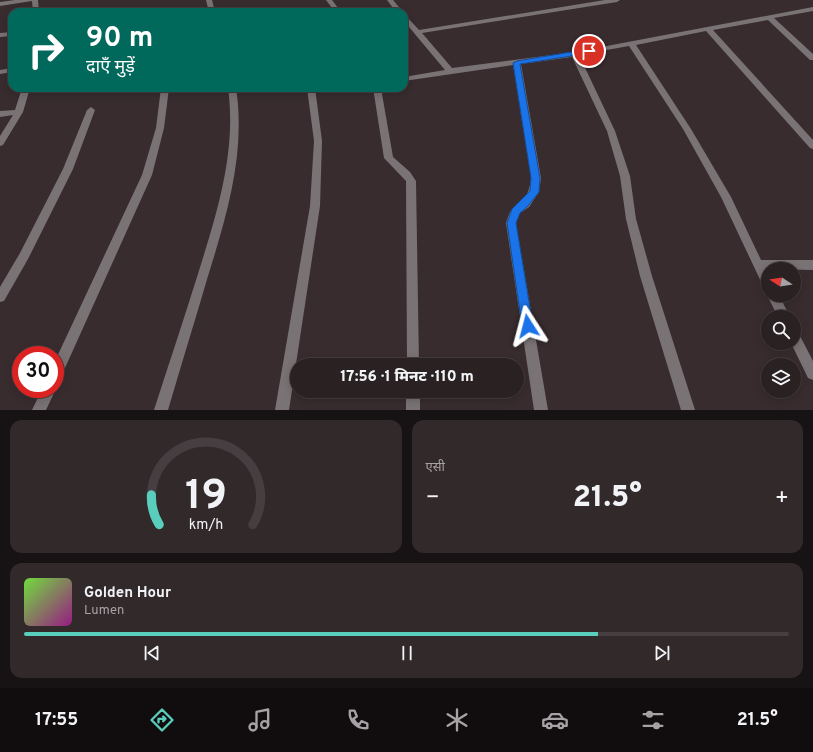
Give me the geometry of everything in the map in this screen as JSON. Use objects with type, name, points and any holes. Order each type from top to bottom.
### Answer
[{"type":"street","points":[[0,4],[29,0]]},
{"type":"street","points":[[328,0],[335,8]]},
{"type":"street","points":[[390,0],[397,8]]},
{"type":"street","points":[[558,0],[570,8]]},
{"type":"street","points":[[417,32],[617,0]]},
{"type":"street","points":[[408,78],[575,54],[709,30],[813,9]]},
{"type":"street","points":[[770,18],[813,58]]},
{"type":"street","points":[[408,22],[450,71]]},
{"type":"street","points":[[709,30],[813,146]]},
{"type":"street","points":[[631,43],[688,129],[726,197],[761,272]]},
{"type":"street","points":[[575,54],[611,131],[625,176],[631,219],[646,276],[688,410]]},
{"type":"street","points":[[517,63],[536,178],[534,192],[525,204],[516,211],[511,223],[542,410]]},
{"type":"street","points":[[0,143],[18,112],[25,92]]},
{"type":"street","points":[[64,355],[147,175],[160,128],[164,92]]},
{"type":"street","points":[[161,410],[214,240],[235,152],[233,92]]},
{"type":"street","points":[[282,410],[315,206],[318,140],[312,92]]},
{"type":"street","points":[[379,92],[389,158],[393,164],[408,174],[411,181],[413,358]]},
{"type":"street","points":[[0,297],[24,256],[68,169],[91,110]]},
{"type":"street","points":[[0,114],[18,112]]},
{"type":"street","points":[[757,264],[813,265]]},
{"type":"street","points":[[801,350],[813,374]]},
{"type":"street","points":[[39,410],[45,398]]},
{"type":"street","points":[[413,398],[413,410]]},
{"type":"route","points":[[528,326],[511,223],[516,211],[525,204],[534,192],[536,178],[517,63],[589,51]]}]
